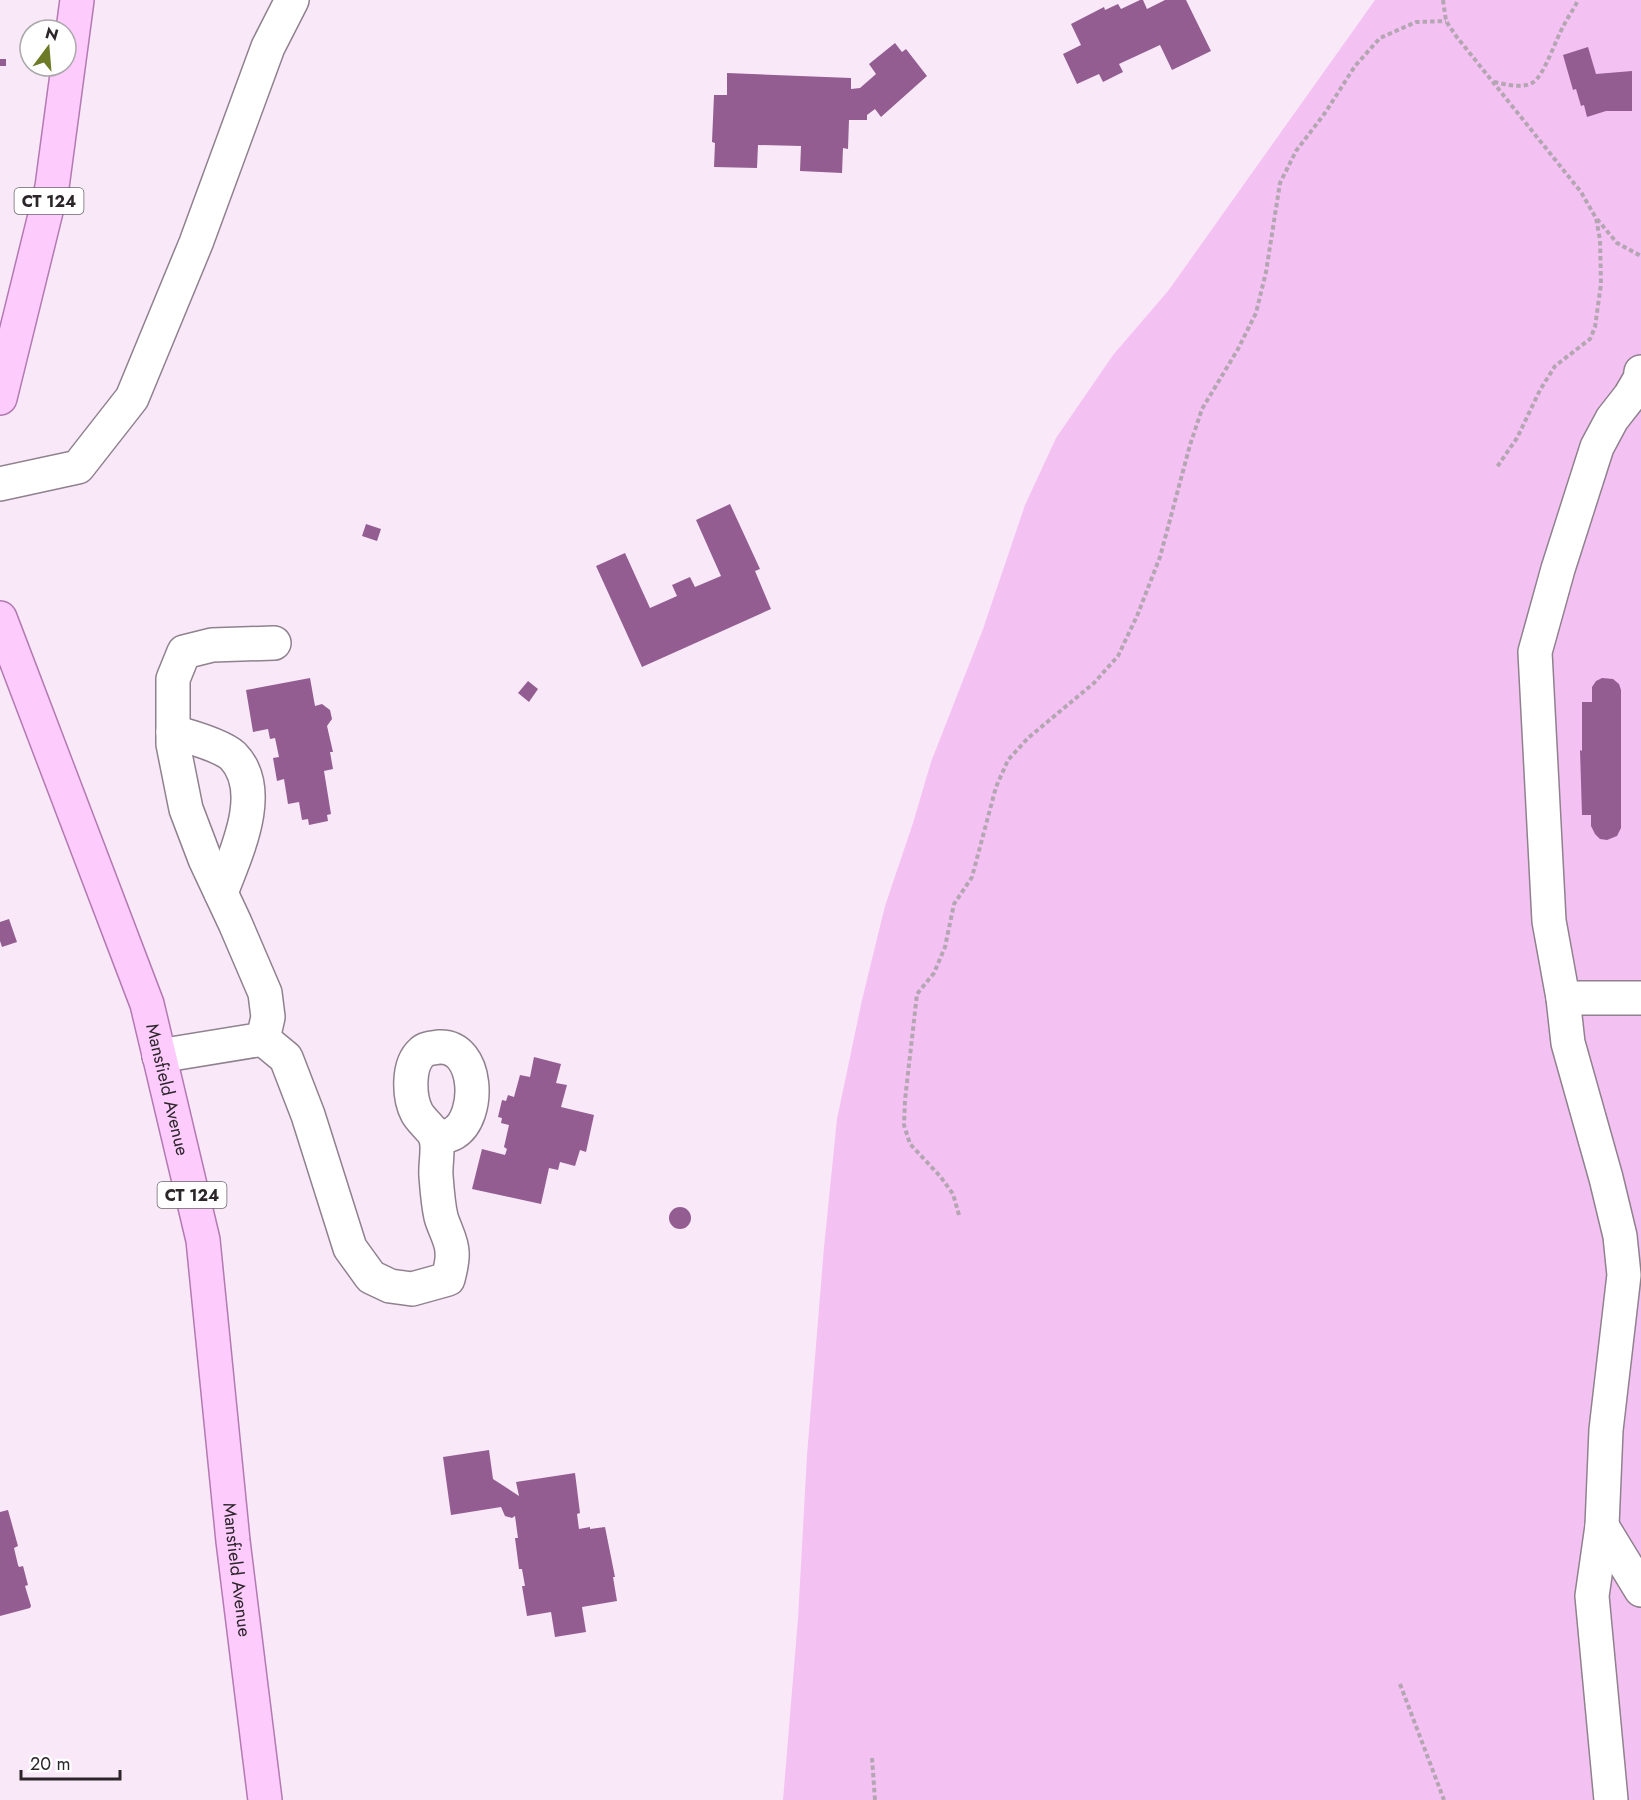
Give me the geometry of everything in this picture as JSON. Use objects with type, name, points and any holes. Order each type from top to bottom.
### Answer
[{"type":"main road","name":"CT 124","points":[[0,398],[52,188],[77,0]]},
{"type":"main road","name":"Mansfield Avenue","points":[[0,618],[147,1004],[203,1240],[233,1541],[265,1800]]},
{"type":"lane","points":[[0,484],[78,467],[132,398],[196,243],[268,47],[292,0]]},
{"type":"lane","points":[[1611,1800],[1592,1596],[1602,1526],[1606,1430],[1633,1274],[1620,1236],[1568,1043],[1563,998],[1549,921],[1535,652],[1558,569],[1597,447],[1612,419],[1640,379],[1641,372]]},
{"type":"lane","points":[[263,1039],[268,1017],[265,993],[205,859],[186,809],[173,744],[173,679],[184,652],[212,645],[273,643]]},
{"type":"lane","points":[[173,732],[204,741],[233,756],[246,776],[249,805],[238,849],[221,893]]},
{"type":"lane","points":[[1563,998],[1641,998]]},
{"type":"lane","points":[[159,1056],[263,1039],[286,1058],[308,1115],[350,1248],[371,1277],[390,1286],[412,1289],[448,1279],[452,1251],[440,1214],[436,1173],[436,1138]]},
{"type":"lane","points":[[1602,1526],[1641,1590]]},
{"type":"path","points":[[1443,0],[1446,21],[1581,192],[1596,218],[1617,243],[1641,256]]},
{"type":"path","points":[[1493,81],[1512,85],[1527,85],[1534,82],[1578,0]]},
{"type":"path","points":[[959,1215],[953,1194],[940,1176],[910,1144],[904,1125],[904,1100],[917,994],[934,973],[945,947],[954,904],[972,877],[996,787],[1008,760],[1028,738],[1094,683],[1118,656],[1137,616],[1160,557],[1202,409],[1238,349],[1256,313],[1266,272],[1280,183],[1296,151],[1325,113],[1355,66],[1380,38],[1416,22],[1446,21]]},
{"type":"path","points":[[1497,467],[1517,438],[1540,390],[1555,366],[1590,339],[1595,327],[1601,284],[1600,240],[1596,218]]},
{"type":"path","points":[[1400,1684],[1444,1800]]},
{"type":"path","points":[[872,1758],[875,1800]]},
{"type":"shaded area","points":[[1375,0],[1641,0],[1641,1800],[783,1800],[798,1618],[807,1455],[837,1119],[885,906],[931,762],[983,629],[1025,505],[1056,438],[1113,355],[1168,291]]},
{"type":"building","points":[[1143,0],[1147,9],[1165,0],[1186,0],[1211,51],[1172,70],[1160,45],[1119,64],[1123,72],[1103,82],[1099,74],[1077,84],[1063,54],[1081,45],[1071,24],[1104,7],[1105,10],[1118,4],[1121,9]]},
{"type":"building","points":[[895,43],[902,52],[906,49],[927,76],[881,117],[875,109],[867,115],[867,120],[849,120],[848,149],[843,148],[842,173],[800,171],[801,146],[758,145],[757,168],[714,167],[715,143],[712,142],[714,95],[727,95],[727,73],[851,78],[851,89],[860,88],[876,74],[869,64]]},
{"type":"building","points":[[1588,47],[1596,74],[1632,71],[1632,111],[1606,111],[1587,117],[1576,89],[1573,90],[1563,55]]},
{"type":"building","points":[[0,59],[6,59],[6,66],[0,66]]},
{"type":"building","points":[[730,504],[760,569],[755,571],[771,609],[642,667],[596,566],[625,553],[650,608],[677,596],[672,585],[690,577],[695,587],[721,576],[696,520]]},
{"type":"building","points":[[366,524],[381,529],[377,541],[362,536]]},
{"type":"building","points":[[310,678],[315,706],[322,704],[330,710],[332,719],[327,726],[333,752],[330,752],[333,769],[324,771],[331,814],[327,815],[328,821],[309,825],[308,819],[302,820],[299,802],[288,804],[284,779],[277,781],[273,758],[279,757],[275,738],[270,739],[268,729],[253,732],[246,690]]},
{"type":"building","points":[[1602,678],[1613,679],[1619,684],[1621,690],[1621,828],[1617,836],[1607,840],[1600,839],[1595,834],[1591,826],[1591,815],[1582,815],[1580,750],[1582,751],[1582,702],[1592,702],[1592,687]]},
{"type":"building","points":[[528,681],[538,689],[529,702],[518,693]]},
{"type":"building","points":[[9,919],[17,942],[2,947],[0,922]]},
{"type":"building","points":[[534,1057],[561,1064],[556,1083],[567,1085],[561,1107],[594,1115],[586,1152],[580,1150],[575,1166],[560,1162],[558,1170],[549,1168],[541,1204],[472,1189],[482,1149],[505,1155],[507,1149],[504,1147],[509,1125],[501,1123],[502,1118],[498,1117],[502,1100],[506,1101],[508,1095],[514,1097],[520,1075],[530,1077]]},
{"type":"building","points":[[680,1207],[688,1210],[691,1218],[688,1226],[680,1229],[672,1226],[669,1218],[672,1210]]},
{"type":"building","points":[[489,1450],[493,1479],[519,1496],[516,1482],[575,1473],[580,1513],[577,1514],[579,1529],[605,1527],[615,1577],[613,1577],[617,1601],[582,1607],[586,1632],[555,1637],[551,1612],[527,1616],[522,1586],[525,1586],[522,1569],[519,1569],[515,1538],[518,1538],[515,1516],[512,1518],[505,1516],[501,1507],[451,1515],[443,1457]]},
{"type":"building","points":[[8,1510],[18,1546],[14,1548],[18,1565],[23,1566],[28,1585],[25,1586],[31,1606],[0,1616],[0,1512]]}]
